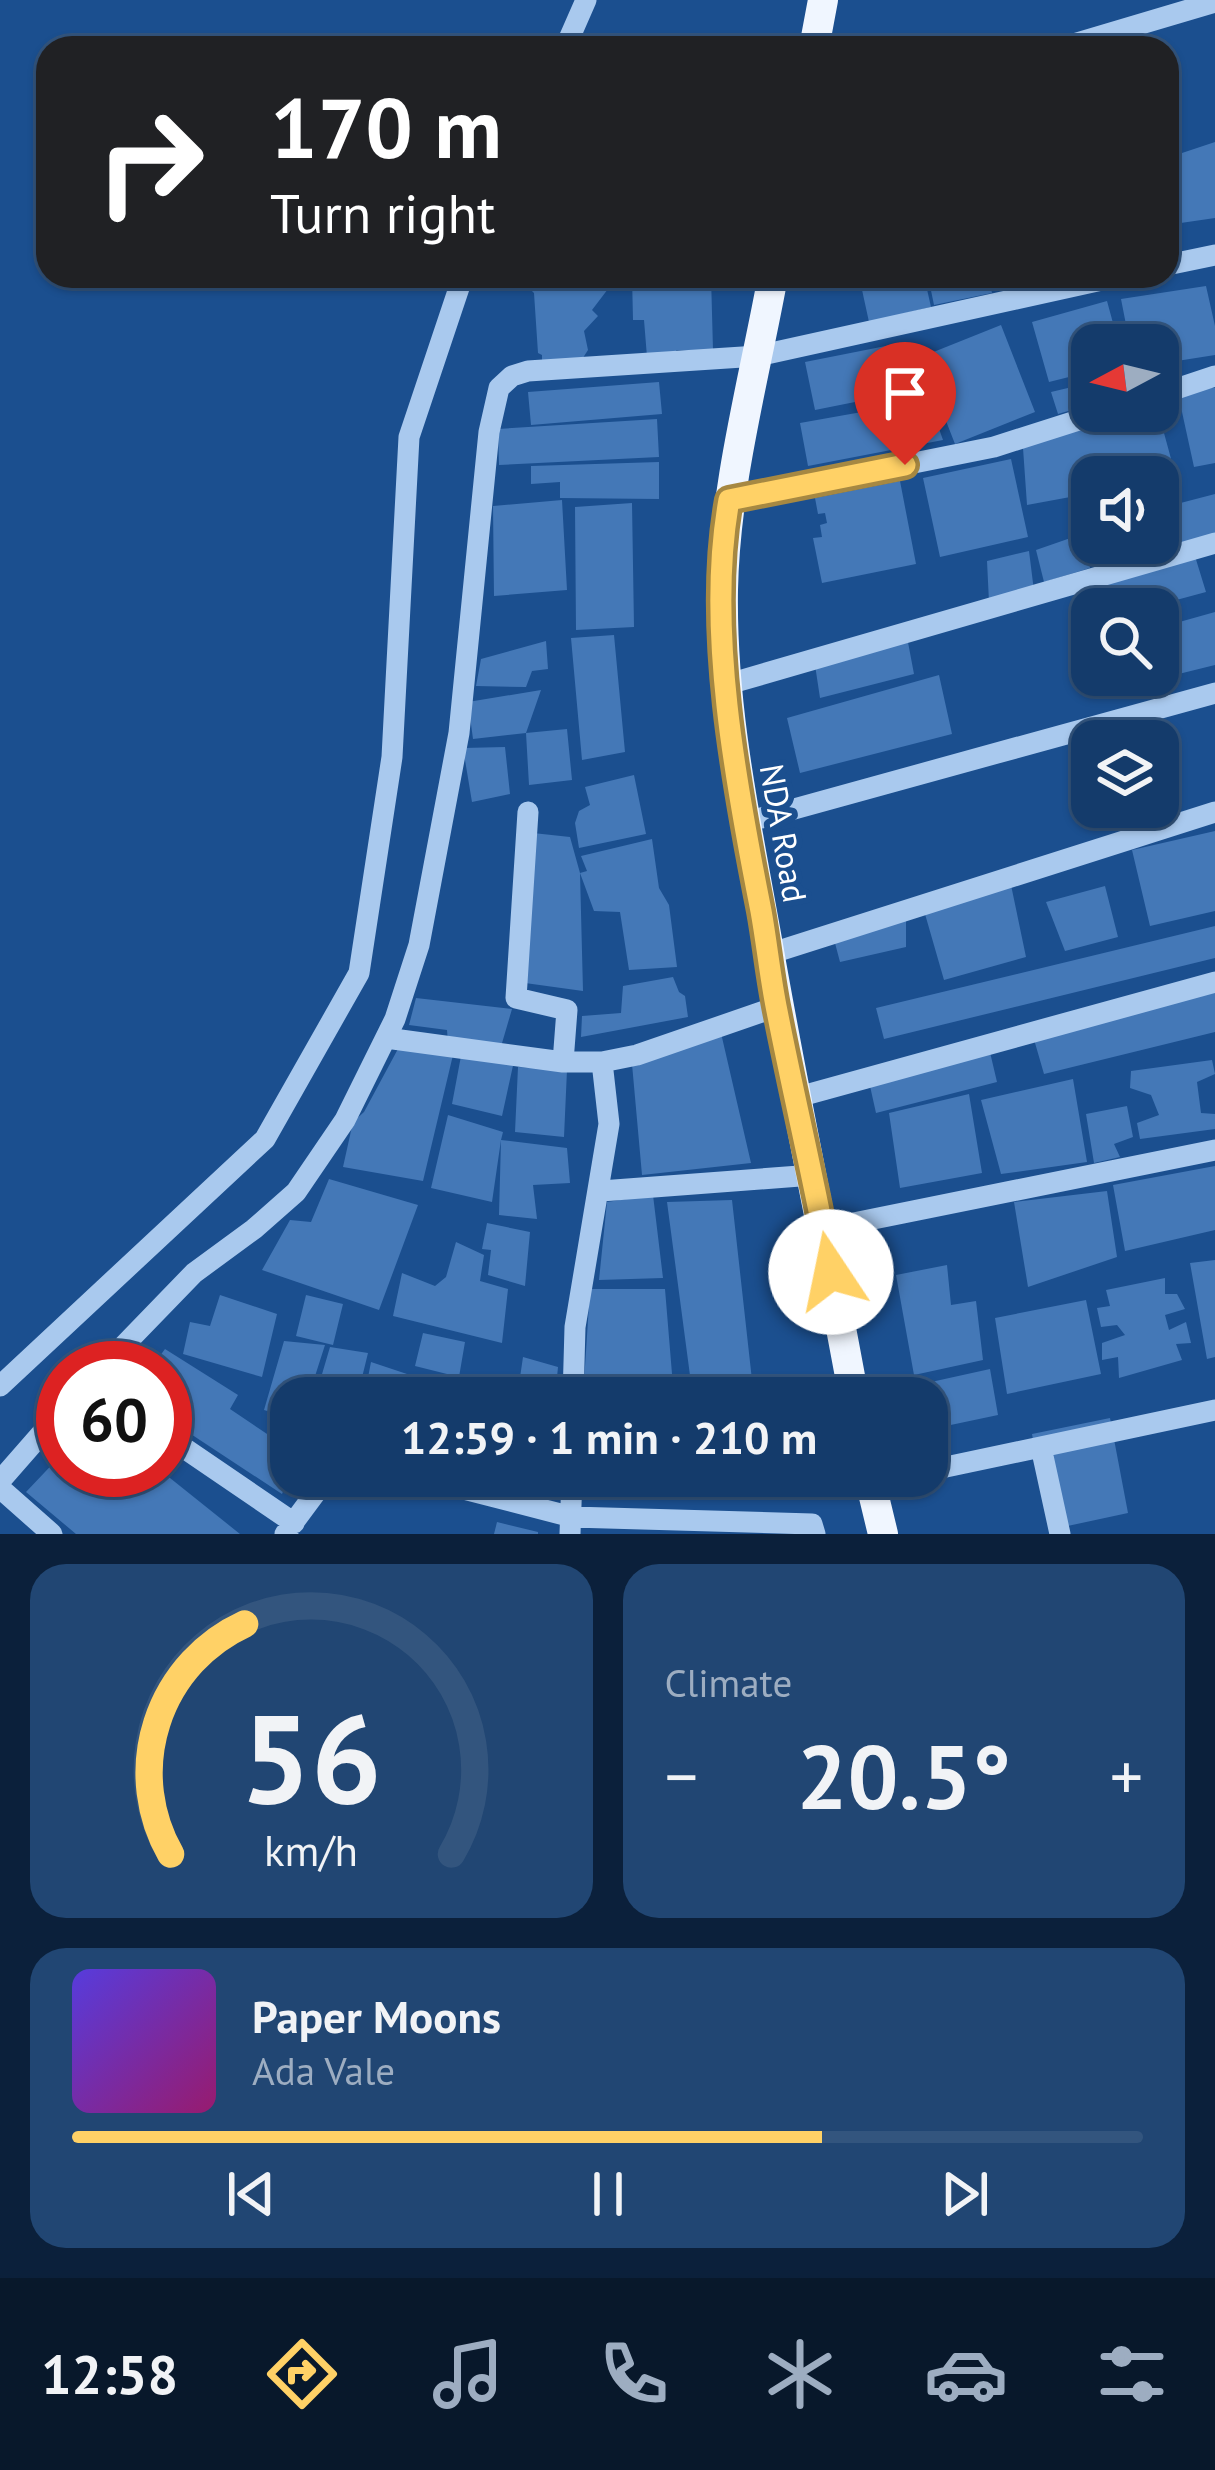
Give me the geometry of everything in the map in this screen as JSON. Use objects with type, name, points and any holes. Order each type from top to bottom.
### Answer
[{"type":"main road","points":[[816,36],[823,0]]},
{"type":"main road","name":"NDA Road","points":[[770,288],[729,500],[723,592],[725,685],[743,824],[776,1007],[850,1377]]},
{"type":"main road","points":[[873,1497],[883,1534]]},
{"type":"street","points":[[570,36],[586,0]]},
{"type":"street","points":[[1100,36],[1215,2]]},
{"type":"street","points":[[1179,263],[1215,255]]},
{"type":"street","points":[[0,1386],[265,1139],[359,973],[392,757],[410,437],[460,288]]},
{"type":"street","points":[[128,1341],[194,1273],[296,1192],[345,1120],[386,1038],[419,945],[459,733],[489,431],[499,388],[512,376],[549,368],[758,356],[1066,288]]},
{"type":"street","points":[[1179,388],[1215,376]]},
{"type":"street","points":[[729,500],[994,447],[1071,422]]},
{"type":"street","points":[[725,685],[1215,543]]},
{"type":"street","points":[[743,824],[1215,693]]},
{"type":"street","points":[[528,812],[516,998],[567,1010],[563,1062]]},
{"type":"street","points":[[769,953],[1215,812]]},
{"type":"street","points":[[797,1097],[1215,982]]},
{"type":"street","points":[[386,1038],[563,1062],[602,1061],[637,1055],[776,1007]]},
{"type":"street","points":[[573,1377],[575,1327],[609,1124],[602,1061]]},
{"type":"street","points":[[824,1229],[1215,1150]]},
{"type":"street","points":[[601,1191],[813,1175]]},
{"type":"street","points":[[948,1467],[1215,1410]]},
{"type":"street","points":[[36,1441],[0,1484],[52,1534]]},
{"type":"street","points":[[1041,1447],[1060,1534]]},
{"type":"street","points":[[192,1456],[290,1528],[313,1497]]},
{"type":"street","points":[[481,1497],[571,1525],[812,1524],[815,1534]]},
{"type":"building","points":[[1215,142],[1215,218],[1179,223],[1179,154]]},
{"type":"building","points":[[1206,286],[1215,326],[1215,355],[1179,361],[1179,324],[1126,324],[1121,299]]},
{"type":"building","points":[[632,288],[711,288],[713,350],[676,350],[679,356],[647,357],[644,320],[633,320]]},
{"type":"building","points":[[862,288],[927,288],[931,307],[869,322]]},
{"type":"building","points":[[930,288],[991,288],[992,293],[934,305]]},
{"type":"building","points":[[608,289],[592,310],[598,316],[584,331],[588,350],[579,364],[542,366],[531,290]]},
{"type":"building","points":[[1107,301],[1113,324],[1071,324],[1071,384],[1069,377],[1049,382],[1032,322]]},
{"type":"building","points":[[1001,325],[1035,412],[955,444],[921,357]]},
{"type":"building","points":[[906,342],[915,390],[815,410],[805,362]]},
{"type":"building","points":[[659,382],[662,414],[531,425],[528,392]]},
{"type":"building","points":[[1071,387],[1071,410],[1058,414],[1051,392]]},
{"type":"building","points":[[1215,388],[1215,463],[1194,467],[1179,389]]},
{"type":"building","points":[[929,400],[943,440],[808,466],[800,423]]},
{"type":"building","points":[[657,419],[659,457],[499,465],[498,429]]},
{"type":"building","points":[[1071,432],[1164,432],[1170,456],[1071,456],[1071,497],[1027,505],[1023,448]]},
{"type":"building","points":[[1011,459],[1028,537],[940,557],[923,478]]},
{"type":"building","points":[[659,462],[659,499],[560,498],[560,482],[531,484],[531,466]]},
{"type":"building","points":[[900,481],[916,564],[822,583],[813,538],[822,537],[820,525],[827,523],[825,513],[818,514],[815,498]]},
{"type":"building","points":[[1215,494],[1215,534],[1182,543],[1179,503]]},
{"type":"building","points":[[562,500],[567,590],[494,596],[493,506]]},
{"type":"building","points":[[632,503],[634,627],[576,630],[575,507]]},
{"type":"building","points":[[1071,538],[1071,564],[1089,564],[1090,568],[1044,582],[1036,550]]},
{"type":"building","points":[[1029,551],[1034,591],[989,602],[987,561]]},
{"type":"building","points":[[1194,553],[1206,592],[1179,599],[1179,588],[1085,588],[1157,564],[1179,564],[1179,558]]},
{"type":"building","points":[[1215,612],[1215,665],[1179,674],[1179,622]]},
{"type":"building","points":[[614,635],[625,752],[582,760],[571,638]]},
{"type":"building","points":[[907,637],[914,674],[820,698],[815,665]]},
{"type":"building","points":[[546,641],[548,669],[532,671],[526,687],[476,686],[481,659]]},
{"type":"building","points":[[939,675],[952,734],[800,773],[787,718]]},
{"type":"building","points":[[541,690],[526,733],[473,739],[468,702]]},
{"type":"building","points":[[567,729],[572,780],[529,785],[526,733]]},
{"type":"building","points":[[505,747],[510,794],[472,802],[463,748]]},
{"type":"building","points":[[634,775],[646,834],[579,848],[575,823],[579,811],[590,805],[585,787]]},
{"type":"building","points":[[1215,831],[1215,911],[1150,926],[1132,850]]},
{"type":"building","points":[[533,833],[570,837],[580,873],[583,991],[525,983]]},
{"type":"building","points":[[652,839],[659,888],[669,905],[677,967],[629,970],[620,912],[594,911],[580,873],[587,871],[581,856]]},
{"type":"building","points":[[1011,885],[1026,957],[944,980],[925,914]]},
{"type":"building","points":[[1105,886],[1118,937],[1065,951],[1046,902]]},
{"type":"building","points":[[906,914],[906,947],[840,962],[831,928]]},
{"type":"building","points":[[1215,926],[1215,958],[884,1039],[876,1008]]},
{"type":"building","points":[[673,977],[685,996],[688,1017],[581,1037],[582,1016],[621,1013],[623,986]]},
{"type":"building","points":[[1215,987],[1215,1032],[1044,1074],[1033,1036]]},
{"type":"building","points":[[416,998],[512,1009],[500,1050],[448,1043],[447,1030],[409,1025]]},
{"type":"building","points":[[721,1033],[751,1163],[642,1175],[632,1064]]},
{"type":"building","points":[[399,1047],[453,1055],[423,1181],[343,1167],[353,1122],[364,1112]]},
{"type":"building","points":[[989,1048],[997,1082],[876,1113],[868,1077]]},
{"type":"building","points":[[461,1056],[514,1061],[502,1116],[452,1104]]},
{"type":"building","points":[[1212,1060],[1215,1074],[1197,1082],[1201,1113],[1215,1114],[1215,1129],[1140,1139],[1137,1123],[1159,1115],[1151,1095],[1130,1088],[1131,1071]]},
{"type":"building","points":[[518,1067],[567,1070],[564,1137],[515,1132]]},
{"type":"building","points":[[1073,1079],[1087,1162],[1001,1174],[981,1100]]},
{"type":"building","points":[[969,1094],[982,1173],[900,1188],[889,1113]]},
{"type":"building","points":[[1127,1106],[1133,1137],[1114,1144],[1120,1157],[1094,1163],[1086,1114]]},
{"type":"building","points":[[448,1115],[503,1132],[492,1202],[431,1188]]},
{"type":"building","points":[[501,1140],[567,1148],[570,1183],[533,1185],[537,1219],[499,1215]]},
{"type":"building","points":[[1215,1166],[1215,1230],[1125,1251],[1113,1185]]},
{"type":"building","points":[[329,1179],[418,1205],[379,1310],[262,1270],[290,1220],[311,1222]]},
{"type":"building","points":[[1107,1191],[1117,1257],[1028,1287],[1014,1202]]},
{"type":"building","points":[[653,1195],[663,1278],[599,1280],[607,1202]]},
{"type":"building","points":[[732,1200],[752,1377],[690,1377],[667,1202]]},
{"type":"building","points":[[487,1223],[530,1232],[525,1286],[488,1275],[491,1250],[482,1249]]},
{"type":"building","points":[[456,1242],[484,1255],[480,1281],[508,1289],[502,1343],[393,1316],[402,1273],[435,1286],[446,1277]]},
{"type":"building","points":[[1215,1260],[1215,1357],[1207,1359],[1190,1263]]},
{"type":"building","points":[[947,1265],[951,1305],[976,1301],[983,1360],[914,1375],[896,1275]]},
{"type":"building","points":[[1165,1278],[1165,1294],[1177,1294],[1185,1309],[1165,1315],[1169,1330],[1186,1322],[1191,1343],[1176,1344],[1182,1360],[1119,1378],[1118,1357],[1102,1360],[1102,1343],[1125,1335],[1117,1325],[1101,1327],[1097,1308],[1110,1306],[1106,1290]]},
{"type":"building","points":[[590,1289],[665,1289],[672,1377],[584,1377]]},
{"type":"building","points":[[220,1295],[277,1314],[262,1377],[192,1357],[192,1341],[186,1341],[190,1322],[210,1326]]},
{"type":"building","points":[[306,1295],[343,1304],[333,1345],[296,1336]]},
{"type":"building","points":[[1086,1300],[1101,1374],[1007,1394],[995,1318]]},
{"type":"building","points":[[423,1333],[465,1342],[459,1377],[415,1366]]},
{"type":"building","points":[[284,1341],[325,1345],[315,1377],[274,1377]]},
{"type":"building","points":[[330,1347],[368,1353],[362,1377],[321,1377]]},
{"type":"building","points":[[523,1357],[558,1367],[557,1377],[520,1377]]},
{"type":"building","points":[[371,1362],[413,1376],[413,1377],[368,1377]]},
{"type":"building","points":[[192,1366],[238,1395],[230,1409],[270,1436],[270,1486],[192,1435]]},
{"type":"building","points":[[990,1369],[998,1415],[948,1426],[948,1378]]},
{"type":"building","points":[[1110,1418],[1128,1513],[1049,1530],[1032,1434]]},
{"type":"building","points":[[36,1481],[36,1497],[192,1496],[240,1534],[76,1534],[26,1492]]},
{"type":"building","points":[[497,1522],[538,1532],[538,1534],[494,1534]]},
{"type":"route","points":[[831,1272],[743,824],[725,685],[726,513],[729,500],[905,465]]}]
